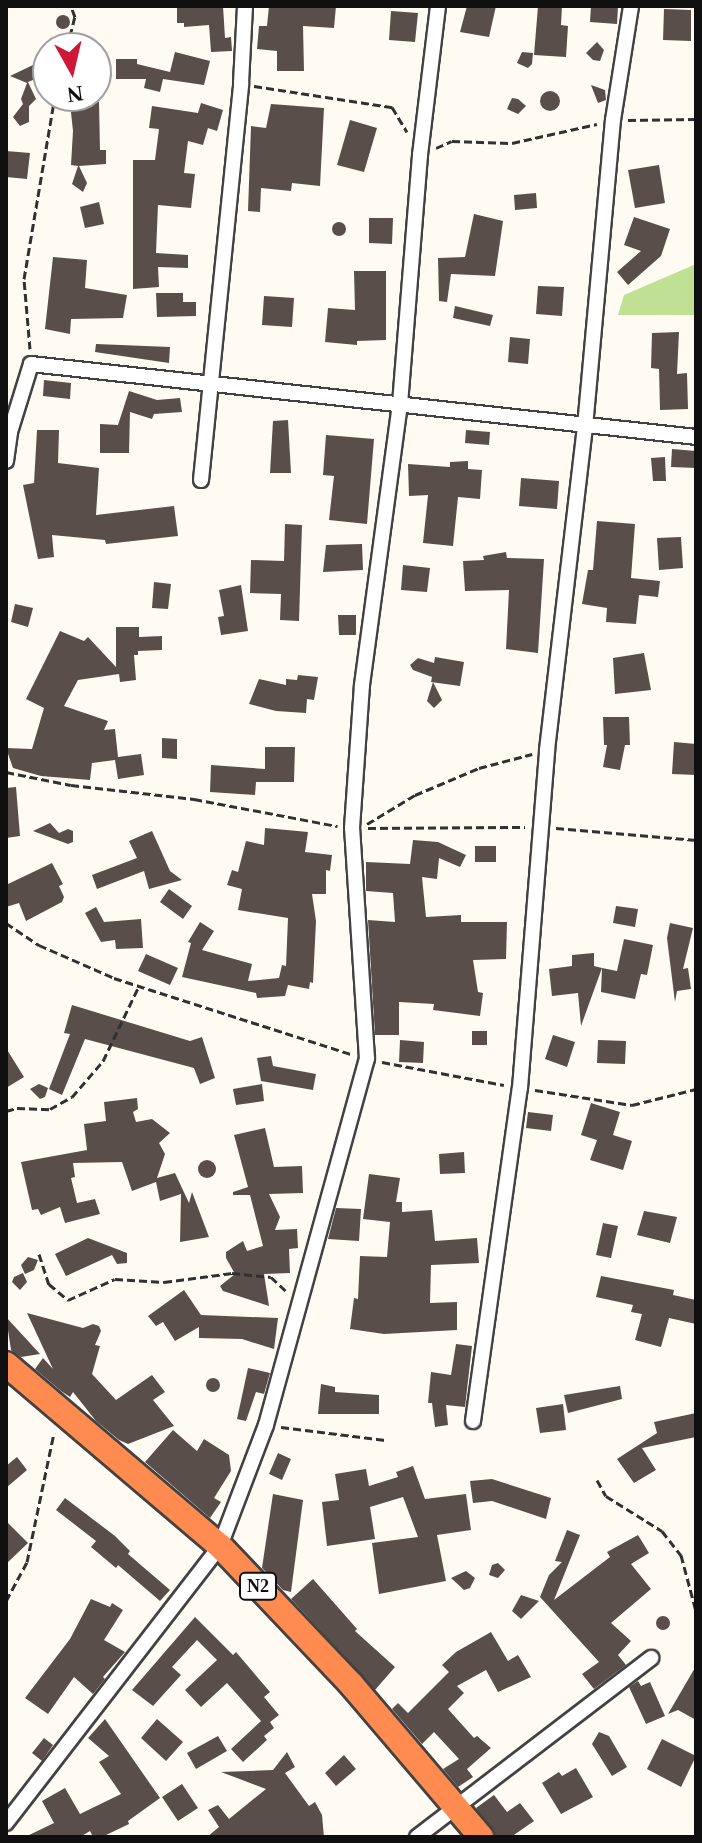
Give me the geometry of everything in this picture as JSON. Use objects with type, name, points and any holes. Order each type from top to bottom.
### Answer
[{"type":"highway","name":"N2","points":[[6,1364],[220,1546],[351,1684],[481,1837]]},
{"type":"street","points":[[201,480],[214,324],[241,83],[245,6]]},
{"type":"street","points":[[6,1823],[220,1546],[266,1425],[367,1059],[352,828],[362,685],[400,404],[420,155],[438,6]]},
{"type":"street","points":[[473,1421],[520,1088],[547,750],[585,427],[613,120],[631,6]]},
{"type":"street","points":[[6,461],[10,432],[31,364],[696,437]]},
{"type":"street","points":[[417,1837],[651,1658]]},
{"type":"path","points":[[71,6],[75,17],[71,32]]},
{"type":"path","points":[[241,83],[392,107],[420,155],[452,141],[512,143],[613,120],[696,119]]},
{"type":"path","points":[[31,364],[24,279],[52,112]]},
{"type":"path","points":[[359,828],[415,795],[479,768],[547,750]]},
{"type":"path","points":[[6,923],[39,945],[139,986],[367,1059],[520,1088],[632,1105],[696,1089]]},
{"type":"path","points":[[6,1111],[50,1109],[72,1097],[103,1061],[139,986]]},
{"type":"path","points":[[39,1254],[49,1284],[68,1300],[115,1279],[164,1282],[232,1273],[271,1277],[299,1303]]},
{"type":"path","points":[[6,1601],[27,1562],[60,1408]]},
{"type":"path","points":[[266,1425],[385,1440]]},
{"type":"path","points":[[597,1480],[606,1496],[662,1531],[681,1555],[696,1611]]},
{"type":"green space","points":[[696,264],[696,315],[618,315],[624,295]]},
{"type":"building","points":[[177,6],[223,6],[225,38],[231,37],[232,51],[211,52],[209,25],[184,27],[184,23],[177,23]]},
{"type":"building","points":[[269,6],[336,6],[334,28],[303,26],[304,71],[277,71],[277,51],[257,49],[259,26],[267,26]]},
{"type":"building","points":[[467,6],[496,6],[489,37],[460,32]]},
{"type":"building","points":[[538,6],[562,6],[561,25],[568,26],[566,57],[534,55]]},
{"type":"building","points":[[591,6],[618,6],[617,24],[590,22]]},
{"type":"building","points":[[664,9],[691,10],[691,41],[663,40]]},
{"type":"building","points":[[391,11],[418,13],[415,42],[389,40]]},
{"type":"building","points":[[63,15],[70,22],[63,29],[56,22]]},
{"type":"building","points":[[597,42],[604,50],[600,61],[593,60],[586,53]]},
{"type":"building","points":[[175,52],[210,61],[204,85],[163,79],[160,92],[144,88],[146,79],[116,79],[116,59],[137,59],[137,64],[170,72]]},
{"type":"building","points":[[522,52],[533,53],[532,64],[528,68],[517,63]]},
{"type":"building","points":[[32,65],[32,80],[28,82],[32,90],[29,122],[20,126],[13,117],[23,104],[21,99],[27,83],[10,76]]},
{"type":"building","points":[[591,85],[605,90],[606,100],[598,103]]},
{"type":"building","points":[[550,91],[557,94],[560,101],[557,108],[550,111],[543,108],[540,101],[543,94]]},
{"type":"building","points":[[512,98],[526,106],[518,114],[507,109]]},
{"type":"building","points":[[201,103],[223,110],[217,131],[208,128],[203,145],[188,141],[184,173],[195,174],[191,208],[158,205],[156,253],[188,255],[188,268],[158,267],[159,287],[133,289],[133,160],[155,160],[159,129],[149,128],[152,106],[198,113]]},
{"type":"building","points":[[271,104],[324,108],[320,186],[292,183],[291,191],[261,188],[260,212],[248,211],[251,126],[266,128]]},
{"type":"building","points":[[71,112],[99,112],[100,150],[106,150],[106,164],[79,166],[87,183],[83,192],[72,184],[78,166],[71,165]]},
{"type":"building","points":[[350,120],[377,128],[364,172],[337,165]]},
{"type":"building","points":[[6,151],[30,153],[27,179],[6,177]]},
{"type":"building","points":[[659,165],[665,203],[635,208],[628,170]]},
{"type":"building","points":[[536,193],[537,208],[515,210],[514,195]]},
{"type":"building","points":[[99,202],[104,224],[85,228],[80,207]]},
{"type":"building","points":[[474,214],[503,221],[495,276],[451,274],[447,302],[439,301],[438,258],[465,257]]},
{"type":"building","points":[[634,217],[670,229],[661,256],[628,285],[617,272],[641,251],[624,245]]},
{"type":"building","points":[[369,218],[393,218],[392,244],[369,243]]},
{"type":"building","points":[[339,222],[346,229],[339,236],[332,229]]},
{"type":"building","points":[[53,257],[87,260],[85,288],[127,295],[123,318],[71,319],[70,334],[45,329]]},
{"type":"building","points":[[354,271],[386,271],[386,340],[357,341],[357,345],[325,342],[328,308],[355,310]]},
{"type":"building","points":[[538,286],[564,287],[562,316],[536,314]]},
{"type":"building","points":[[156,293],[183,293],[183,302],[196,302],[196,316],[157,317]]},
{"type":"building","points":[[264,296],[294,298],[292,327],[262,325]]},
{"type":"building","points":[[455,306],[493,315],[490,326],[453,318]]},
{"type":"building","points":[[679,332],[677,374],[687,373],[688,409],[660,410],[659,369],[651,368],[652,333]]},
{"type":"building","points":[[510,337],[530,339],[528,364],[508,362]]},
{"type":"building","points":[[96,344],[170,347],[169,363],[95,352]]},
{"type":"building","points":[[44,380],[71,383],[70,399],[43,396]]},
{"type":"building","points":[[129,391],[157,400],[180,398],[182,412],[154,414],[152,419],[130,412],[129,453],[100,453],[100,424],[118,425]]},
{"type":"building","points":[[288,420],[291,473],[270,473],[273,421]]},
{"type":"building","points":[[37,430],[59,430],[58,463],[99,468],[96,515],[174,506],[178,536],[106,544],[105,540],[52,535],[54,557],[38,559],[23,485],[34,483]]},
{"type":"building","points":[[466,430],[490,432],[489,445],[465,443]]},
{"type":"building","points":[[326,435],[374,439],[367,524],[329,520],[334,476],[323,475]]},
{"type":"building","points":[[672,449],[696,451],[696,468],[671,467]]},
{"type":"building","points":[[665,457],[666,481],[653,481],[651,458]]},
{"type":"building","points":[[468,461],[468,469],[482,470],[480,499],[458,497],[453,546],[423,543],[428,495],[409,496],[408,464],[450,467],[450,462]]},
{"type":"building","points":[[521,478],[559,481],[557,509],[519,506]]},
{"type":"building","points":[[597,521],[635,524],[631,578],[660,581],[658,597],[639,595],[636,624],[606,622],[607,608],[582,604],[588,570],[593,570]]},
{"type":"building","points":[[285,524],[302,525],[299,621],[280,620],[281,594],[250,593],[251,560],[284,561]]},
{"type":"building","points":[[681,537],[683,568],[659,570],[657,538]]},
{"type":"building","points":[[362,544],[363,570],[323,572],[326,545]]},
{"type":"building","points":[[506,552],[507,558],[544,559],[538,653],[506,649],[509,590],[465,591],[463,561],[484,560],[483,556]]},
{"type":"building","points":[[403,565],[430,568],[427,592],[401,590]]},
{"type":"building","points":[[154,582],[171,584],[168,609],[152,608]]},
{"type":"building","points":[[241,585],[248,631],[221,635],[218,617],[224,616],[219,590]]},
{"type":"building","points":[[15,604],[33,608],[28,627],[11,622]]},
{"type":"building","points":[[338,615],[356,615],[356,635],[339,635]]},
{"type":"building","points":[[116,627],[139,627],[139,637],[162,636],[162,650],[138,651],[138,655],[134,655],[136,680],[120,682],[119,674],[78,680],[64,706],[108,721],[104,730],[115,729],[118,757],[141,754],[144,775],[118,779],[115,760],[92,763],[90,780],[41,776],[13,768],[6,748],[32,749],[44,708],[26,699],[60,631],[84,641],[88,637],[116,667]]},
{"type":"building","points":[[644,653],[651,690],[615,694],[613,658]]},
{"type":"building","points":[[435,657],[464,662],[460,686],[431,682],[432,677],[413,670],[410,665],[418,658],[434,663]]},
{"type":"building","points":[[298,675],[318,677],[314,700],[307,699],[306,713],[276,711],[249,704],[259,679],[286,685],[286,679],[297,680]]},
{"type":"building","points":[[433,682],[442,700],[434,708],[427,701]]},
{"type":"building","points":[[603,717],[629,717],[630,745],[625,745],[620,770],[603,767],[607,745],[604,745]]},
{"type":"building","points":[[162,738],[177,739],[177,759],[162,758]]},
{"type":"building","points":[[674,742],[696,744],[696,775],[672,774]]},
{"type":"building","points":[[265,747],[295,747],[294,782],[256,782],[255,795],[210,792],[211,765],[265,769]]},
{"type":"building","points":[[16,787],[20,836],[6,838],[6,788]]},
{"type":"building","points":[[50,823],[59,833],[68,829],[73,831],[73,842],[68,844],[33,831]]},
{"type":"building","points":[[265,828],[308,832],[305,852],[332,855],[330,871],[326,870],[326,894],[312,894],[316,921],[313,983],[310,982],[309,989],[288,985],[285,996],[257,998],[256,993],[182,977],[191,943],[188,942],[200,922],[214,931],[202,950],[252,964],[248,981],[279,978],[282,965],[286,966],[288,918],[238,910],[242,889],[227,885],[232,870],[238,872],[246,841],[264,845]]},
{"type":"building","points":[[152,831],[170,871],[182,880],[149,889],[144,871],[97,889],[92,875],[137,858],[129,841]]},
{"type":"building","points":[[413,840],[438,842],[466,855],[460,867],[439,858],[437,879],[422,877],[426,917],[461,915],[461,922],[507,922],[506,959],[473,960],[478,992],[483,993],[480,1016],[433,1010],[434,1004],[399,1002],[399,1035],[375,1035],[368,920],[395,922],[393,893],[366,891],[366,862],[410,864]]},
{"type":"building","points":[[475,846],[496,846],[496,862],[475,862]]},
{"type":"building","points":[[52,863],[63,884],[59,886],[64,897],[62,902],[26,921],[19,903],[6,907],[6,885]]},
{"type":"building","points":[[169,889],[192,906],[183,919],[160,902]]},
{"type":"building","points":[[616,906],[638,909],[635,927],[613,923]]},
{"type":"building","points":[[96,907],[104,922],[141,919],[143,948],[116,949],[115,940],[101,942],[85,913]]},
{"type":"building","points":[[670,923],[693,928],[683,969],[688,968],[691,989],[677,991],[675,1002],[667,938]]},
{"type":"building","points":[[624,939],[653,945],[647,975],[641,974],[635,999],[601,992],[602,968],[617,971]]},
{"type":"building","points":[[594,953],[594,966],[602,968],[581,1026],[578,993],[552,996],[549,969],[572,966],[572,955]]},
{"type":"building","points":[[146,954],[178,968],[170,985],[138,971]]},
{"type":"building","points":[[72,1005],[190,1041],[202,1037],[215,1078],[200,1084],[194,1068],[85,1039],[62,1095],[49,1089],[70,1034],[64,1033]]},
{"type":"building","points":[[472,1031],[487,1031],[487,1045],[472,1045]]},
{"type":"building","points":[[553,1035],[575,1042],[567,1067],[545,1059]]},
{"type":"building","points":[[400,1040],[424,1042],[423,1063],[399,1062]]},
{"type":"building","points":[[598,1040],[626,1041],[625,1064],[597,1063]]},
{"type":"building","points":[[6,1048],[24,1077],[6,1088]]},
{"type":"building","points":[[271,1056],[273,1066],[316,1074],[313,1090],[261,1081],[257,1058]]},
{"type":"building","points":[[39,1084],[48,1088],[45,1097],[40,1099],[30,1089]]},
{"type":"building","points":[[262,1084],[264,1101],[236,1105],[233,1089]]},
{"type":"building","points":[[137,1098],[138,1109],[133,1112],[136,1122],[152,1119],[170,1133],[159,1143],[165,1154],[157,1178],[175,1173],[189,1203],[192,1192],[209,1237],[180,1242],[181,1194],[160,1201],[156,1182],[132,1191],[122,1162],[73,1163],[75,1177],[71,1178],[77,1203],[95,1199],[100,1214],[65,1223],[60,1207],[41,1215],[38,1209],[32,1210],[21,1162],[87,1150],[84,1124],[106,1121],[104,1102]]},
{"type":"building","points":[[591,1103],[620,1112],[613,1135],[632,1141],[623,1170],[590,1160],[597,1140],[581,1135]]},
{"type":"building","points":[[528,1112],[553,1115],[551,1131],[526,1128]]},
{"type":"building","points":[[265,1128],[274,1167],[302,1166],[303,1193],[269,1194],[280,1217],[275,1230],[297,1229],[298,1248],[289,1249],[290,1273],[264,1274],[269,1306],[223,1291],[220,1286],[235,1274],[226,1252],[243,1241],[247,1251],[263,1246],[250,1195],[233,1195],[233,1192],[248,1187],[234,1135]]},
{"type":"building","points":[[464,1152],[465,1173],[440,1174],[439,1154]]},
{"type":"building","points":[[203,1160],[211,1160],[216,1169],[214,1176],[203,1178],[198,1173],[198,1165]]},
{"type":"building","points":[[369,1174],[400,1178],[396,1202],[402,1202],[402,1212],[432,1210],[435,1241],[477,1238],[479,1263],[431,1265],[430,1303],[457,1302],[457,1330],[384,1334],[350,1329],[354,1298],[358,1299],[360,1256],[387,1257],[390,1222],[363,1219]]},
{"type":"building","points":[[336,1208],[361,1209],[359,1241],[328,1239]]},
{"type":"building","points":[[644,1211],[677,1217],[670,1243],[637,1235]]},
{"type":"building","points":[[603,1223],[618,1226],[611,1258],[596,1255]]},
{"type":"building","points":[[88,1238],[127,1253],[127,1263],[117,1264],[112,1255],[66,1276],[55,1254]]},
{"type":"building","points":[[28,1257],[38,1260],[34,1270],[25,1274],[21,1265]]},
{"type":"building","points":[[23,1273],[27,1282],[20,1290],[12,1282],[14,1277]]},
{"type":"building","points":[[601,1276],[674,1290],[673,1295],[696,1300],[696,1324],[669,1318],[661,1347],[635,1340],[642,1314],[631,1312],[633,1305],[596,1297]]},
{"type":"building","points":[[184,1290],[201,1315],[278,1318],[274,1349],[242,1339],[199,1338],[199,1327],[175,1341],[163,1322],[156,1326],[148,1316]]},
{"type":"building","points":[[27,1313],[83,1328],[93,1324],[99,1326],[101,1331],[95,1345],[100,1346],[92,1374],[116,1400],[152,1375],[165,1392],[153,1400],[174,1426],[128,1444],[119,1440],[96,1421],[73,1392],[70,1397],[35,1369],[43,1358],[53,1369]]},
{"type":"building","points":[[6,1317],[40,1354],[21,1357],[11,1350]]},
{"type":"building","points":[[456,1344],[472,1346],[465,1407],[446,1405],[448,1425],[435,1427],[432,1403],[428,1403],[431,1372],[451,1375]]},
{"type":"building","points":[[248,1368],[270,1373],[264,1394],[256,1392],[246,1421],[237,1419]]},
{"type":"building","points":[[213,1378],[220,1385],[213,1392],[206,1385]]},
{"type":"building","points":[[321,1384],[335,1387],[335,1392],[379,1395],[379,1414],[318,1414]]},
{"type":"building","points":[[620,1386],[622,1399],[568,1413],[564,1395]]},
{"type":"building","points":[[563,1404],[566,1430],[540,1433],[536,1408]]},
{"type":"building","points":[[696,1413],[696,1437],[642,1448],[656,1470],[634,1483],[617,1459],[657,1433],[654,1422]]},
{"type":"building","points":[[173,1430],[197,1451],[204,1439],[229,1455],[231,1471],[214,1498],[221,1502],[210,1518],[145,1462]]},
{"type":"building","points":[[278,1453],[291,1459],[282,1480],[269,1474]]},
{"type":"building","points":[[17,1457],[27,1470],[6,1488],[6,1466]]},
{"type":"building","points":[[413,1466],[425,1499],[466,1494],[471,1530],[437,1535],[446,1581],[379,1594],[372,1543],[418,1537],[403,1497],[370,1507],[375,1539],[327,1546],[322,1502],[339,1500],[335,1474],[366,1469],[369,1486],[398,1477],[396,1472]]},
{"type":"building","points":[[492,1479],[551,1498],[546,1519],[492,1501],[473,1503],[470,1481]]},
{"type":"building","points":[[273,1494],[303,1500],[291,1592],[283,1590],[262,1568]]},
{"type":"building","points":[[65,1498],[115,1536],[130,1551],[128,1554],[170,1590],[160,1601],[118,1565],[116,1568],[91,1547],[96,1541],[56,1510]]},
{"type":"building","points":[[6,1521],[28,1543],[6,1564]]},
{"type":"building","points":[[567,1530],[580,1535],[554,1600],[610,1557],[607,1552],[638,1535],[649,1553],[631,1564],[651,1589],[611,1623],[631,1641],[618,1655],[626,1665],[594,1689],[582,1674],[599,1662],[540,1597],[549,1575],[562,1562],[555,1561]]},
{"type":"building","points":[[498,1563],[505,1570],[498,1578],[489,1575],[492,1565]]},
{"type":"building","points":[[466,1571],[475,1578],[470,1588],[464,1590],[451,1578]]},
{"type":"building","points":[[313,1579],[357,1629],[355,1631],[395,1667],[375,1690],[291,1599]]},
{"type":"building","points":[[521,1595],[539,1601],[521,1619],[512,1611]]},
{"type":"building","points":[[91,1599],[110,1607],[112,1603],[123,1610],[104,1640],[125,1652],[93,1694],[74,1677],[48,1714],[25,1698],[70,1639]]},
{"type":"building","points":[[663,1616],[670,1623],[663,1630],[656,1623]]},
{"type":"building","points":[[195,1617],[233,1655],[236,1652],[270,1692],[264,1697],[279,1715],[270,1722],[274,1728],[264,1736],[267,1740],[243,1762],[231,1749],[261,1721],[227,1683],[201,1707],[185,1690],[217,1660],[197,1640],[172,1667],[181,1675],[153,1706],[132,1690]]},
{"type":"building","points":[[491,1632],[508,1661],[518,1655],[531,1677],[498,1692],[486,1670],[457,1686],[464,1693],[448,1709],[474,1738],[477,1736],[491,1748],[467,1769],[473,1777],[458,1787],[443,1769],[459,1759],[434,1732],[422,1744],[392,1709],[398,1703],[408,1713],[449,1672],[442,1665],[456,1652]]},
{"type":"building","points":[[696,1666],[696,1720],[678,1710],[668,1714]]},
{"type":"building","points":[[638,1681],[641,1686],[650,1682],[665,1716],[646,1724],[629,1687]]},
{"type":"building","points":[[105,1719],[160,1798],[128,1821],[129,1824],[102,1837],[93,1837],[90,1831],[80,1837],[25,1837],[54,1823],[42,1801],[65,1788],[80,1814],[121,1794],[99,1762],[109,1756],[88,1738]]},
{"type":"building","points":[[157,1719],[183,1742],[166,1761],[141,1738]]},
{"type":"building","points":[[599,1732],[609,1736],[627,1767],[612,1776],[592,1744]]},
{"type":"building","points":[[218,1736],[227,1751],[196,1769],[187,1753]]},
{"type":"building","points":[[44,1738],[53,1745],[42,1761],[32,1753]]},
{"type":"building","points":[[662,1739],[696,1756],[681,1787],[647,1769]]},
{"type":"building","points":[[287,1752],[295,1767],[285,1773],[309,1806],[315,1802],[322,1815],[324,1837],[207,1837],[219,1827],[208,1810],[218,1805],[229,1819],[266,1789],[221,1772],[273,1770]]},
{"type":"building","points":[[344,1755],[356,1769],[336,1786],[325,1773]]},
{"type":"building","points":[[576,1768],[593,1797],[561,1814],[542,1783],[559,1772],[562,1776]]},
{"type":"building","points":[[182,1784],[198,1808],[178,1821],[162,1797]]},
{"type":"building","points":[[494,1795],[507,1812],[520,1803],[534,1821],[511,1837],[496,1837],[476,1808]]}]
